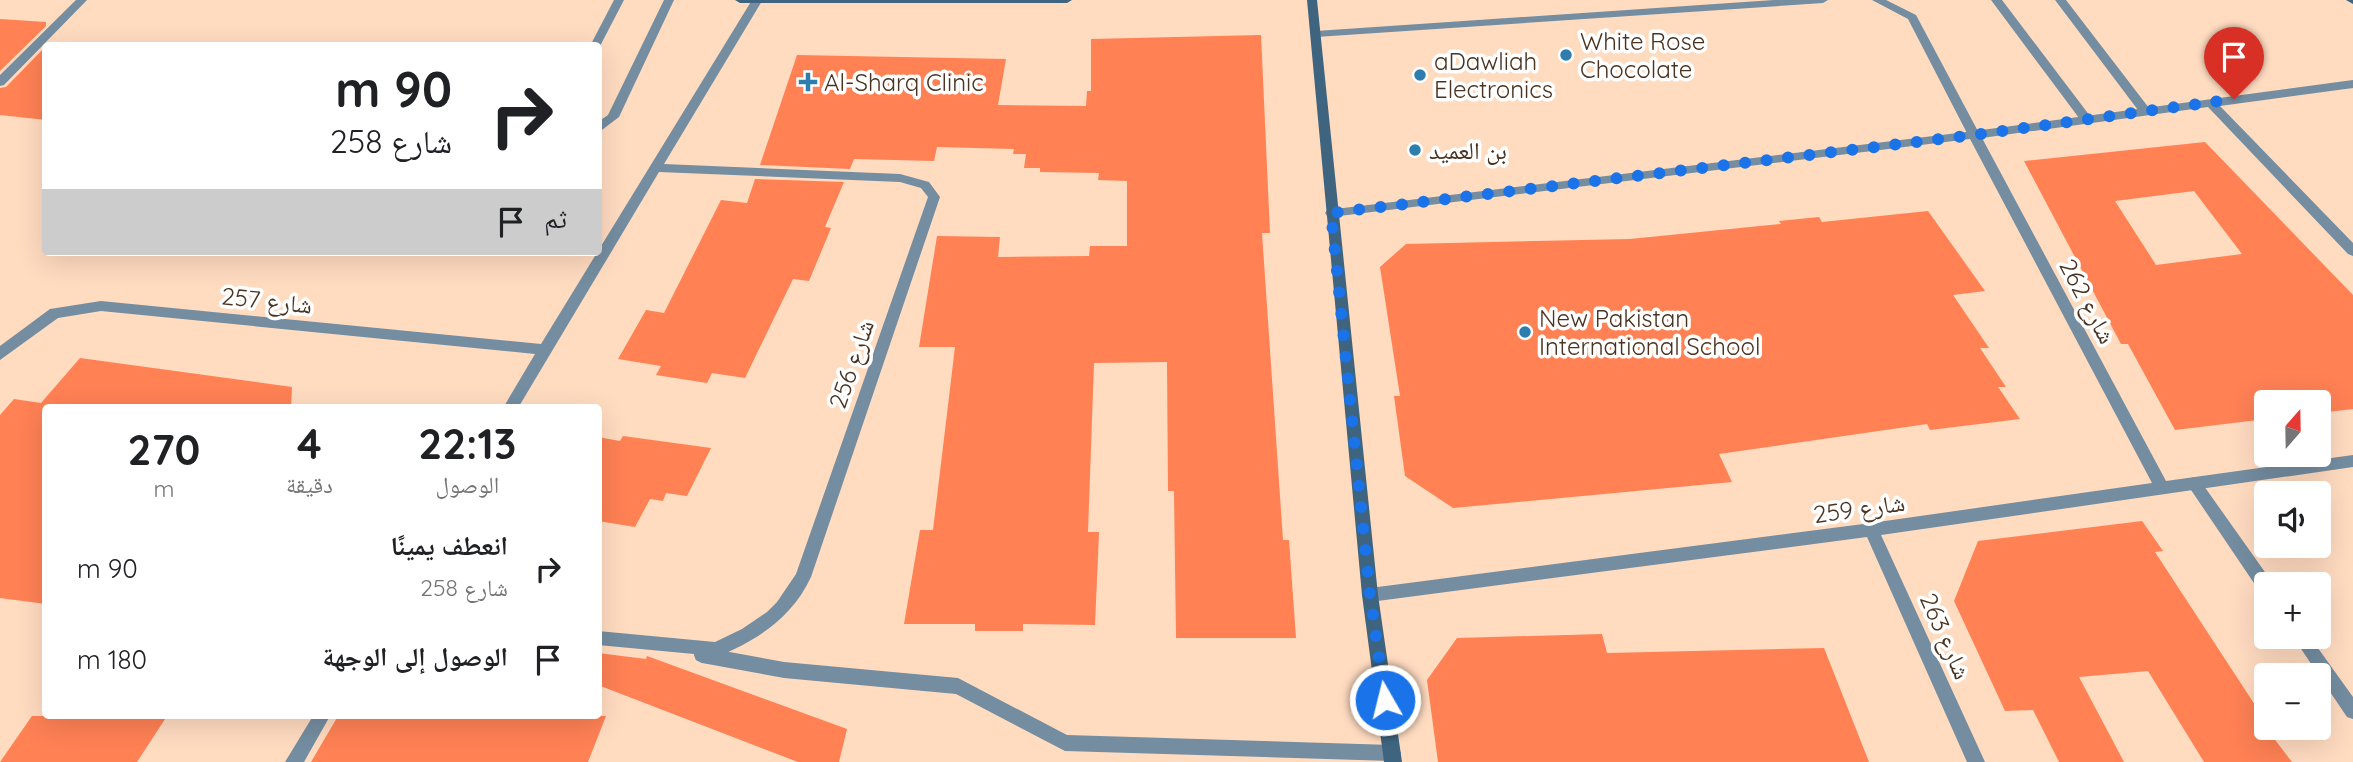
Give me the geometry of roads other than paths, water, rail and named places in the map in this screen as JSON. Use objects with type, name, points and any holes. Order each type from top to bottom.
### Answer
[{"type":"street","points":[[0,82],[82,0]]},
{"type":"street","points":[[597,42],[620,0]]},
{"type":"street","points":[[602,126],[613,117],[669,0]]},
{"type":"street","points":[[740,0],[1067,0]]},
{"type":"street","points":[[702,655],[784,670],[958,686],[1065,743],[1392,757],[1370,595],[1312,0]]},
{"type":"street","points":[[1316,34],[1823,0]]},
{"type":"street","name":"شارع 262","points":[[1877,0],[1912,17],[2162,488]]},
{"type":"street","points":[[1996,0],[2086,119]]},
{"type":"street","points":[[2060,0],[2145,111]]},
{"type":"street","points":[[602,256],[757,1]]},
{"type":"street","points":[[1331,213],[1974,135],[2353,84]]},
{"type":"street","points":[[2210,103],[2353,251]]},
{"type":"street","name":"شارع 256","points":[[655,168],[900,178],[925,185],[934,197],[803,577],[776,617],[760,630],[702,655]]},
{"type":"street","points":[[512,404],[602,256]]},
{"type":"street","name":"شارع 257","points":[[0,355],[13,341],[55,313],[101,306],[545,350]]},
{"type":"street","name":"شارع 259","points":[[1370,595],[1871,530],[2353,461]]},
{"type":"street","points":[[2194,484],[2256,572]]},
{"type":"street","name":"شارع 263","points":[[1871,530],[1976,762]]},
{"type":"street","points":[[602,638],[711,649],[702,655]]},
{"type":"street","points":[[2309,649],[2353,711]]},
{"type":"street","points":[[294,762],[320,719]]},
{"type":"place","name":"White Rose Chocolate","points":[[1566,55]]},
{"type":"place","name":"aDawliah Electronics","points":[[1420,75]]},
{"type":"place","name":"Al-Sharq Clinic","points":[[808,82]]},
{"type":"place","name":"بن العميد","points":[[1415,150]]},
{"type":"place","name":"New Pakistan International School","points":[[1525,332]]}]
